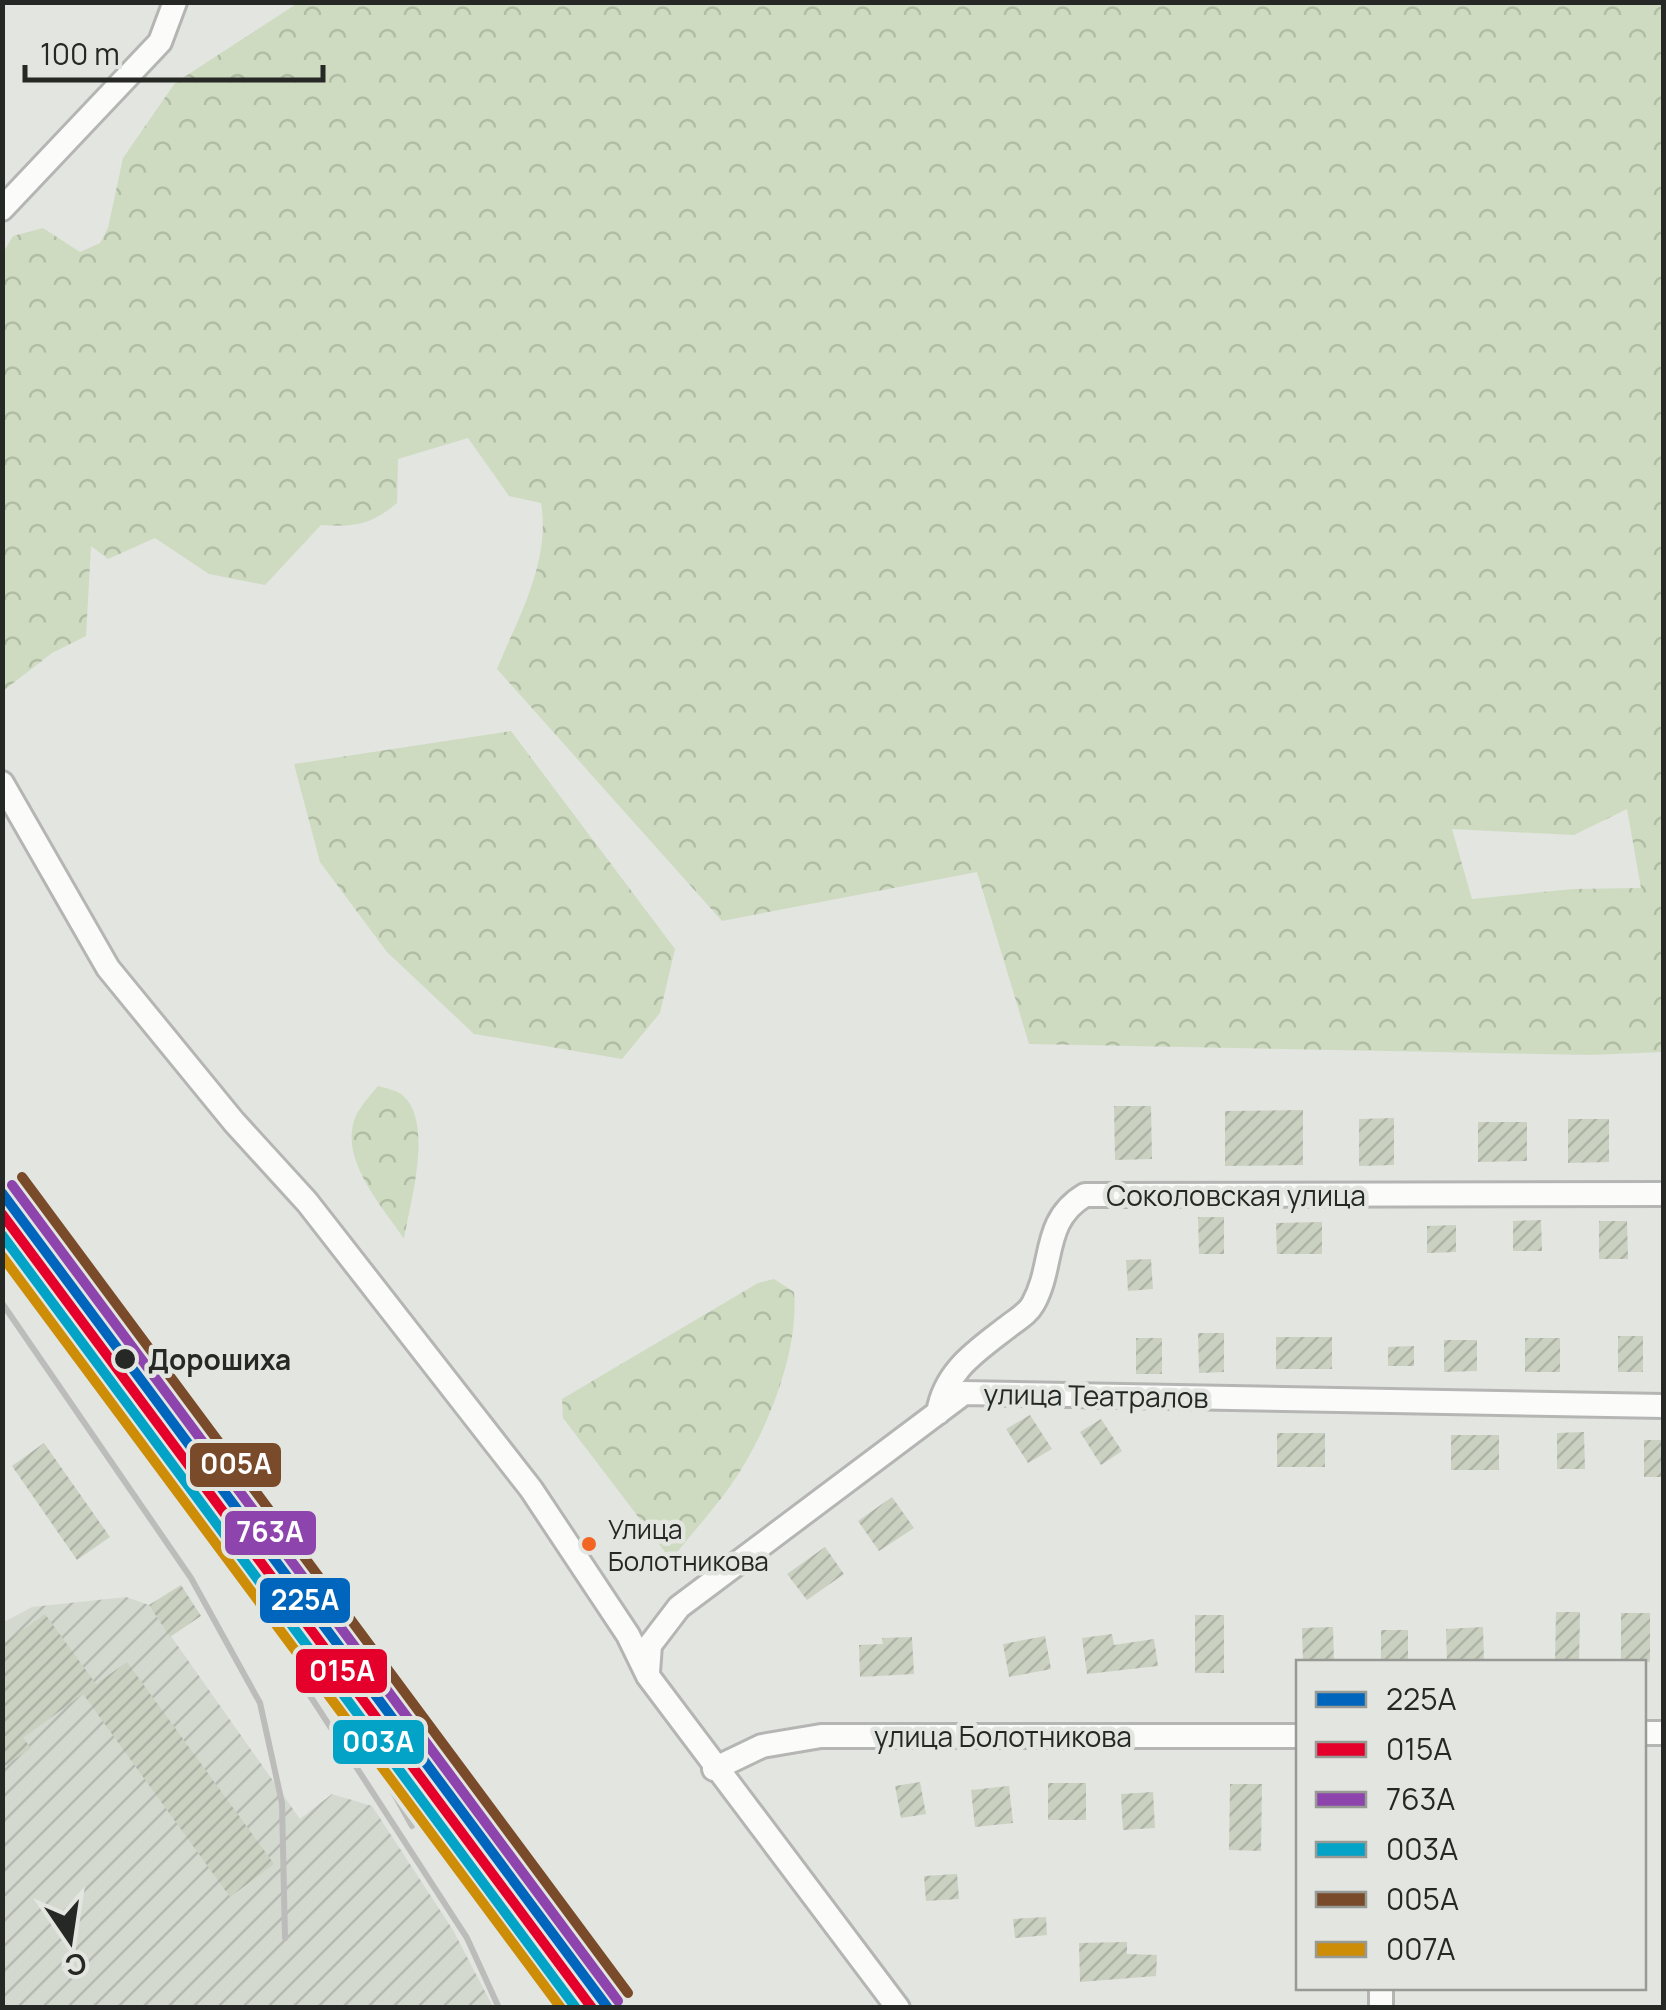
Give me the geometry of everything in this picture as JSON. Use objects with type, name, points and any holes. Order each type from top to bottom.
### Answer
[{"type":"street","points":[[2,209],[160,42],[176,2]]},
{"type":"street","points":[[2,783],[108,968],[234,1122],[307,1202],[531,1489],[628,1634],[648,1676],[714,1769],[898,2008]]},
{"type":"street","name":"Соколовская улица","points":[[938,1413],[941,1396],[957,1367],[1032,1308],[1053,1227],[1068,1205],[1084,1195],[1664,1194]]},
{"type":"street","name":"улица Театралов","points":[[648,1676],[650,1646],[678,1607],[964,1393],[1664,1406]]},
{"type":"street","name":"улица Болотникова","points":[[714,1769],[762,1746],[821,1736],[1296,1736]]},
{"type":"shaded area","points":[[126,1597],[149,1605],[300,1819],[332,1794],[372,1806],[453,1930],[493,2007],[3,2007],[2,1623],[32,1607]]},
{"type":"green space","points":[[298,3],[1663,3],[1663,1052],[1591,1055],[1029,1044],[977,872],[722,921],[497,669],[537,568],[543,525],[541,503],[509,496],[468,438],[398,459],[397,503],[362,523],[321,525],[265,585],[209,574],[155,538],[108,559],[91,546],[86,636],[52,653],[3,691],[3,253],[13,236],[43,228],[80,252],[100,243],[108,228],[123,158],[175,83]],"holes":[[[1627,809],[1641,888],[1573,889],[1472,899],[1452,829],[1574,835]]]},
{"type":"green space","points":[[511,731],[675,949],[660,1013],[622,1059],[474,1034],[387,952],[320,862],[294,764]]},
{"type":"green space","points":[[378,1086],[401,1094],[417,1123],[418,1163],[404,1239],[375,1198],[353,1150],[355,1118]]},
{"type":"green space","points":[[774,1279],[794,1292],[794,1314],[787,1360],[773,1406],[734,1480],[671,1560],[563,1418],[562,1399],[758,1283]]},
{"type":"building","points":[[1114,1106],[1151,1106],[1152,1159],[1115,1160]]},
{"type":"building","points":[[1303,1110],[1303,1165],[1225,1166],[1225,1111]]},
{"type":"building","points":[[1394,1118],[1394,1165],[1359,1166],[1359,1119]]},
{"type":"building","points":[[1568,1119],[1609,1119],[1609,1162],[1568,1163]]},
{"type":"building","points":[[1478,1122],[1527,1122],[1527,1161],[1478,1162]]},
{"type":"building","points":[[1198,1217],[1224,1217],[1224,1254],[1199,1254]]},
{"type":"building","points":[[1541,1220],[1542,1251],[1513,1251],[1513,1221]]},
{"type":"building","points":[[1599,1221],[1627,1221],[1628,1259],[1599,1259]]},
{"type":"building","points":[[1322,1222],[1322,1254],[1277,1254],[1276,1223]]},
{"type":"building","points":[[1456,1225],[1456,1252],[1427,1253],[1427,1226]]},
{"type":"building","points":[[1151,1259],[1153,1289],[1128,1291],[1126,1260]]},
{"type":"building","points":[[1198,1333],[1224,1333],[1224,1372],[1199,1373]]},
{"type":"building","points":[[1618,1336],[1643,1336],[1643,1372],[1618,1372]]},
{"type":"building","points":[[1276,1337],[1332,1337],[1332,1369],[1276,1369]]},
{"type":"building","points":[[1136,1338],[1162,1338],[1162,1374],[1136,1374]]},
{"type":"building","points":[[1525,1338],[1560,1338],[1560,1372],[1525,1372]]},
{"type":"building","points":[[1444,1340],[1477,1340],[1477,1371],[1444,1372]]},
{"type":"building","points":[[1414,1346],[1414,1366],[1388,1366],[1388,1347]]},
{"type":"building","points":[[1030,1415],[1052,1449],[1028,1463],[1006,1429]]},
{"type":"building","points":[[1101,1419],[1122,1451],[1101,1465],[1080,1432]]},
{"type":"building","points":[[1584,1432],[1585,1469],[1557,1469],[1557,1433]]},
{"type":"building","points":[[1277,1433],[1325,1433],[1325,1467],[1277,1467]]},
{"type":"building","points":[[1451,1435],[1499,1435],[1499,1470],[1451,1470]]},
{"type":"building","points":[[1644,1440],[1664,1440],[1664,1477],[1644,1477]]},
{"type":"building","points":[[44,1443],[110,1537],[77,1560],[12,1466]]},
{"type":"building","points":[[892,1497],[914,1528],[879,1551],[858,1521]]},
{"type":"building","points":[[825,1547],[844,1574],[807,1600],[787,1574]]},
{"type":"building","points":[[181,1585],[201,1616],[170,1637],[149,1605]]},
{"type":"building","points":[[1556,1612],[1580,1612],[1579,1660],[1555,1660]]},
{"type":"building","points":[[1621,1613],[1650,1613],[1650,1662],[1621,1660]]},
{"type":"building","points":[[45,1614],[96,1684],[127,1662],[274,1864],[230,1897],[83,1694],[23,1738],[31,1748],[2,1768],[2,1645]]},
{"type":"building","points":[[1195,1615],[1224,1615],[1224,1673],[1195,1673]]},
{"type":"building","points":[[1333,1627],[1334,1660],[1303,1660],[1302,1628]]},
{"type":"building","points":[[1483,1627],[1484,1660],[1447,1660],[1446,1629]]},
{"type":"building","points":[[1381,1630],[1408,1630],[1408,1660],[1381,1660]]},
{"type":"building","points":[[1112,1634],[1114,1645],[1154,1639],[1158,1666],[1087,1674],[1082,1638]]},
{"type":"building","points":[[1045,1636],[1051,1669],[1009,1677],[1003,1644]]},
{"type":"building","points":[[912,1637],[914,1674],[860,1677],[859,1645],[883,1644],[882,1638]]},
{"type":"building","points":[[920,1782],[926,1814],[901,1818],[895,1786]]},
{"type":"building","points":[[1048,1783],[1086,1783],[1086,1820],[1048,1820]]},
{"type":"building","points":[[1230,1784],[1262,1784],[1261,1851],[1229,1850]]},
{"type":"building","points":[[1009,1786],[1013,1823],[975,1827],[971,1790]]},
{"type":"building","points":[[1153,1792],[1155,1828],[1123,1830],[1121,1794]]},
{"type":"building","points":[[957,1874],[959,1899],[926,1901],[924,1876]]},
{"type":"building","points":[[1046,1917],[1047,1935],[1015,1938],[1013,1919]]},
{"type":"building","points":[[1127,1942],[1127,1954],[1157,1955],[1156,1976],[1080,1982],[1079,1943]]},
{"type":"railway","points":[[2,1260],[113,1390],[574,2008]]},
{"type":"railway","points":[[2,1303],[191,1578],[260,1703],[282,1803],[285,1938]]},
{"type":"railway","points":[[296,1674],[467,1938],[499,2008]]},
{"type":"railway","points":[[373,1756],[412,1826]]},
{"type":"transit line","name":"005А","points":[[22,1177],[628,1993]]},
{"type":"transit line","name":"763А","points":[[12,1185],[618,2001]]},
{"type":"transit line","name":"225А","points":[[2,1193],[608,2008]]},
{"type":"transit line","name":"015А","points":[[2,1214],[592,2008]]},
{"type":"transit line","name":"003А","points":[[2,1235],[576,2008]]},
{"type":"transit line","name":"007А","points":[[2,1256],[561,2008]]},
{"type":"place","name":"Дорошиха","points":[[125,1359]]},
{"type":"place","name":"Улица Болотникова","points":[[589,1544]]}]
